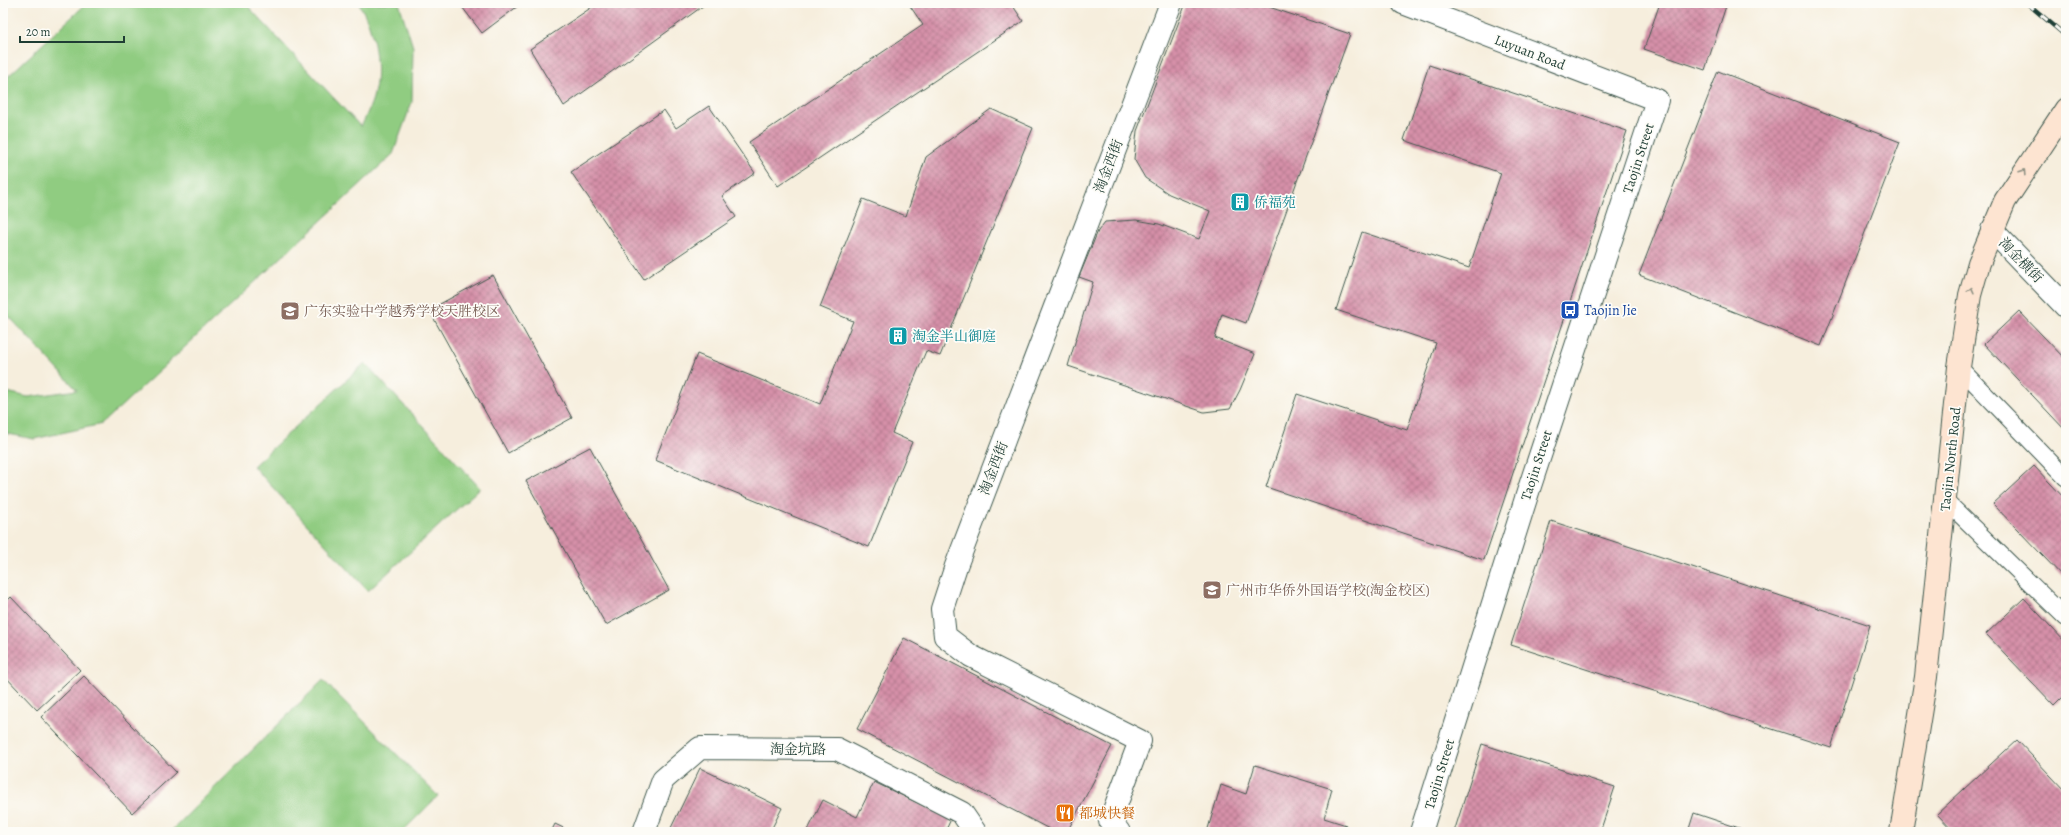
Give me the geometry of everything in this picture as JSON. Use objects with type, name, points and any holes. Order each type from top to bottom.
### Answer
[{"type":"street","name":"淘金西街","points":[[1119,832],[1110,821],[1140,741],[971,656],[945,636],[942,609],[956,566],[1171,3]]},
{"type":"street","name":"Luyuan Road","points":[[1403,3],[1657,100]]},
{"type":"street","name":"Taojin Street","points":[[1421,832],[1528,492],[1657,100]]},
{"type":"street","name":"Taojin North Road","points":[[1900,832],[1926,677],[1946,501],[1959,367],[1970,295],[1979,263],[2005,201],[2066,108]]},
{"type":"street","name":"淘金横街","points":[[1992,230],[2066,307]]},
{"type":"street","name":"淘金坑路","points":[[644,832],[663,780],[700,748],[707,748],[837,749],[962,813],[975,832]]},
{"type":"lane","points":[[1959,367],[2066,478]]},
{"type":"lane","points":[[1946,501],[2066,618]]},
{"type":"green space","points":[[87,3],[245,3],[361,127],[374,94],[377,68],[374,44],[368,22],[358,3],[399,3],[413,47],[412,102],[393,154],[102,424],[34,439],[3,433],[3,391],[28,397],[77,390],[3,310],[3,81]]},
{"type":"green space","points":[[365,363],[480,488],[368,591],[253,466]]},
{"type":"green space","points":[[323,680],[438,796],[402,832],[170,832]]},
{"type":"building","points":[[459,3],[522,3],[482,33]]},
{"type":"building","points":[[598,3],[707,3],[564,106],[530,49]]},
{"type":"building","points":[[908,3],[1011,3],[1023,21],[778,186],[749,142],[923,25]]},
{"type":"building","name":"侨福苑","points":[[1186,3],[1257,3],[1350,34],[1246,323],[1222,314],[1215,338],[1255,354],[1240,390],[1230,409],[1204,412],[1068,366],[1093,282],[1079,277],[1098,231],[1105,222],[1136,220],[1159,224],[1199,239],[1210,211],[1169,194],[1145,178],[1134,159],[1137,131]]},
{"type":"building","points":[[1660,3],[1727,3],[1705,70],[1644,49]]},
{"type":"building","points":[[1429,65],[1627,131],[1484,560],[1266,487],[1297,394],[1407,430],[1436,343],[1336,310],[1362,232],[1469,268],[1501,173],[1404,140]]},
{"type":"building","points":[[1718,71],[1900,142],[1821,346],[1639,275]]},
{"type":"building","points":[[709,106],[755,173],[722,196],[736,217],[644,279],[571,172],[664,110],[676,128]]},
{"type":"building","name":"淘金半山御庭","points":[[991,109],[1033,128],[940,356],[926,351],[892,433],[912,442],[869,547],[655,460],[697,354],[820,404],[853,321],[820,307],[863,199],[906,216],[926,157]]},
{"type":"building","points":[[493,275],[572,418],[508,453],[429,310]]},
{"type":"building","points":[[2019,311],[2066,360],[2066,431],[1984,344]]},
{"type":"building","points":[[590,447],[669,590],[606,625],[526,481]]},
{"type":"building","points":[[2034,466],[2066,500],[2066,580],[1993,504]]},
{"type":"building","points":[[1551,521],[1870,625],[1831,748],[1511,645]]},
{"type":"building","points":[[11,597],[80,670],[37,710],[3,674],[3,605]]},
{"type":"building","points":[[2024,598],[2066,643],[2066,693],[2054,705],[1986,634]]},
{"type":"building","points":[[904,638],[1112,746],[1067,832],[1055,832],[857,729]]},
{"type":"building","points":[[84,676],[176,772],[132,813],[41,717]]},
{"type":"building","points":[[2017,740],[2066,792],[2066,832],[1954,832],[1937,814]]},
{"type":"building","points":[[1482,744],[1615,787],[1600,832],[1454,832]]},
{"type":"building","points":[[1255,765],[1332,789],[1324,818],[1346,825],[1344,832],[1207,832],[1221,785],[1246,794]]},
{"type":"building","points":[[700,768],[782,808],[770,832],[669,832]]},
{"type":"building","points":[[874,782],[951,819],[945,832],[807,832],[823,800],[857,817]]},
{"type":"building","points":[[1694,813],[1751,832],[1688,832]]},
{"type":"building","points":[[555,824],[572,832],[551,832]]},
{"type":"railway","points":[[2027,3],[2066,36]]},
{"type":"place","name":"侨福苑","points":[[1240,202]]},
{"type":"place","name":"Taojin Jie","points":[[1570,310]]},
{"type":"place","name":"广东实验中学越秀学校天胜校区","points":[[290,311]]},
{"type":"place","name":"淘金半山御庭","points":[[898,336]]},
{"type":"place","name":"广州市华侨外国语学校(淘金校区)","points":[[1212,590]]},
{"type":"place","name":"都城快餐","points":[[1065,813]]}]
